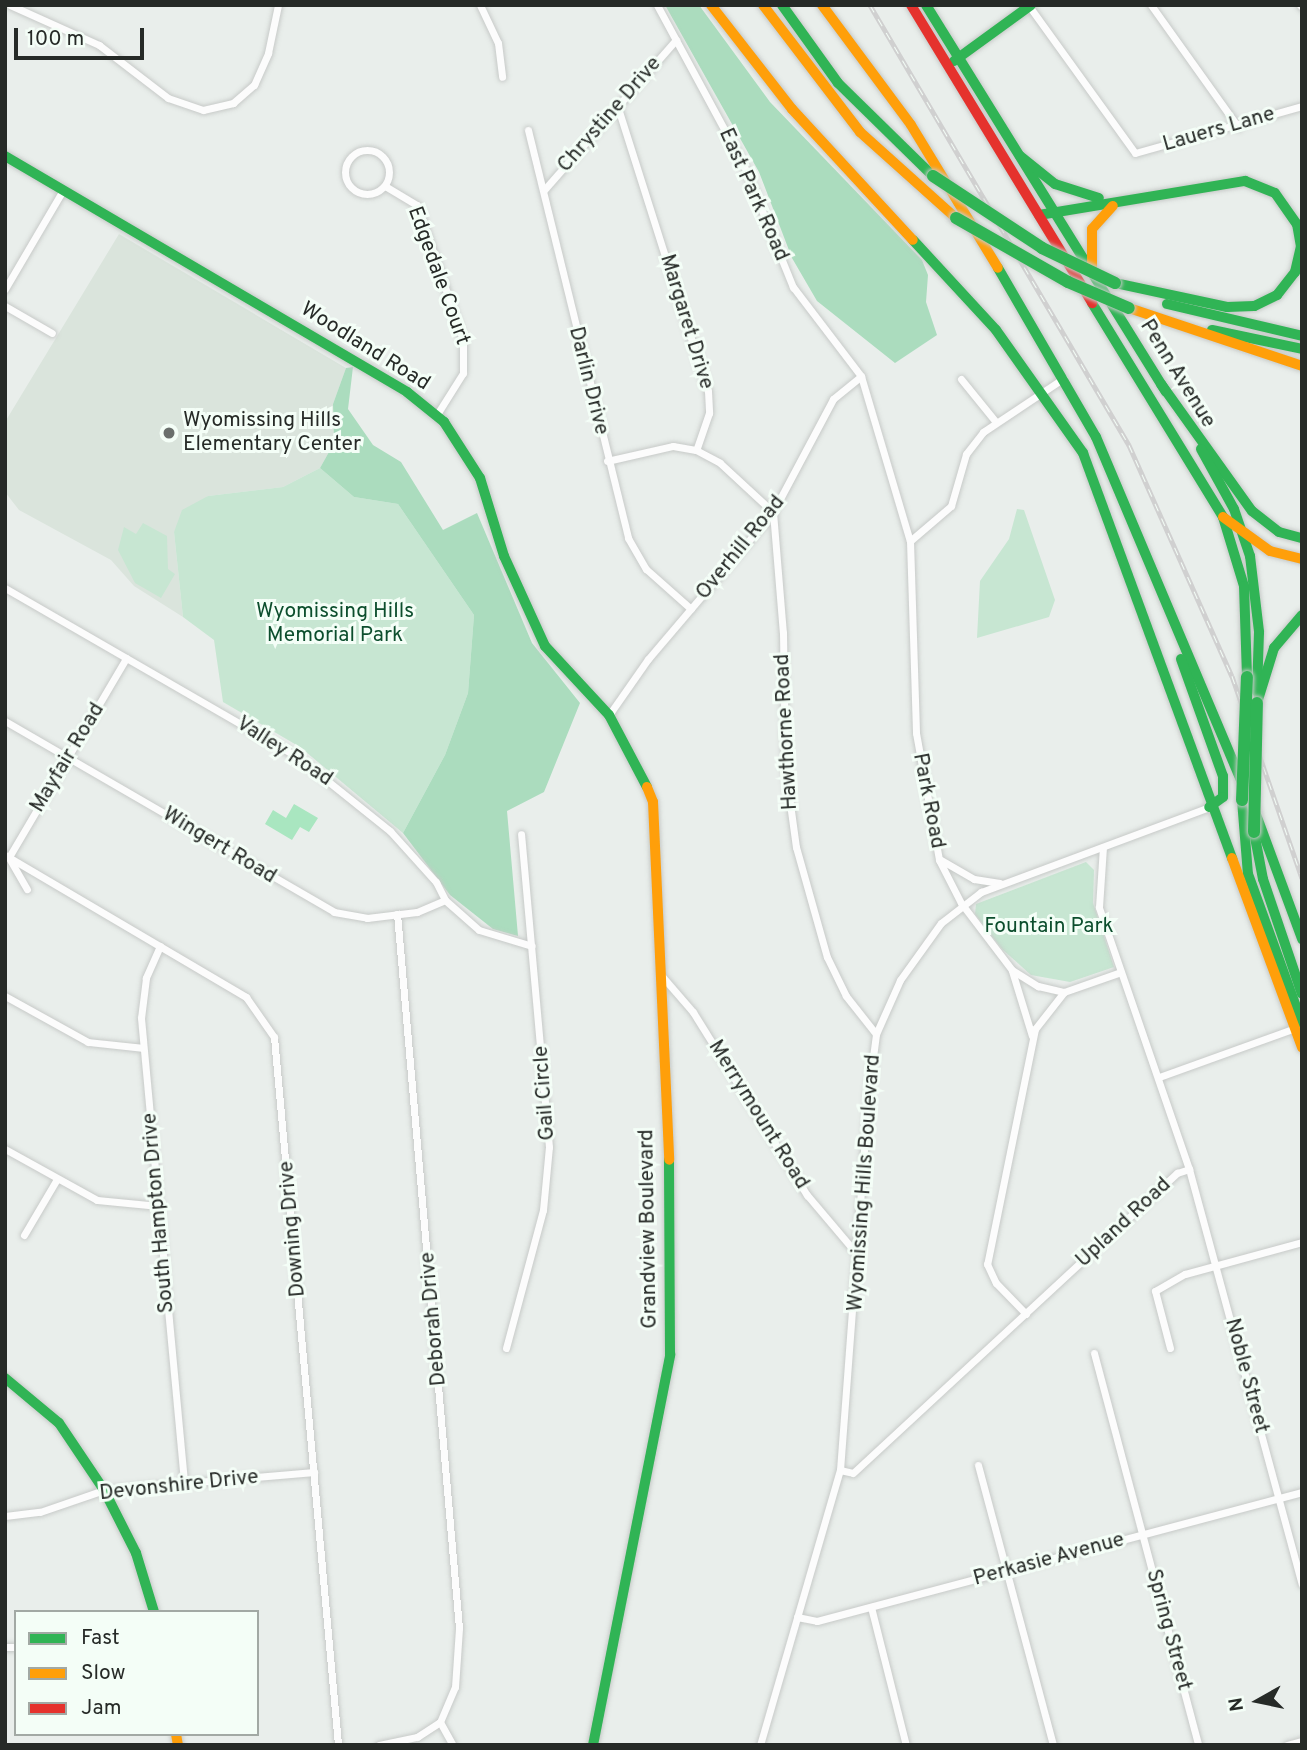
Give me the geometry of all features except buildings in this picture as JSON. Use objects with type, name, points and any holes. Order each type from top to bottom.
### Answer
[{"type":"main road","name":"Penn Avenue","points":[[711,5],[792,109],[996,330],[1041,392],[1097,480],[1209,807],[1298,1026]]},
{"type":"main road","points":[[763,5],[860,132],[956,218],[1068,282],[1129,308],[1302,366]]},
{"type":"main road","points":[[782,5],[838,83],[933,176],[1042,248],[1167,304],[1302,336]]},
{"type":"main road","points":[[822,5],[903,114],[1065,377],[1160,587],[1269,845],[1302,939]]},
{"type":"main road","name":"Penn Avenue","points":[[911,5],[946,67],[1223,517],[1244,586],[1247,677],[1242,800],[1248,874],[1298,1026],[1302,1047]]},
{"type":"main road","name":"Penn Avenue","points":[[926,5],[1055,210],[1224,488],[1242,531],[1257,590],[1254,832],[1263,879],[1302,994]]},
{"type":"main road","points":[[946,67],[1030,6]]},
{"type":"main road","name":"Woodland Road","points":[[5,156],[407,392],[436,416],[480,478],[504,556],[545,646],[609,715]]},
{"type":"main road","points":[[1020,156],[1055,184],[1100,198]]},
{"type":"main road","points":[[1039,215],[1100,198],[1245,174],[1275,184],[1302,212]]},
{"type":"main road","points":[[1055,210],[1253,183],[1287,206],[1301,246],[1287,284],[1272,298],[1246,308],[1115,283]]},
{"type":"main road","points":[[1092,272],[1092,229],[1116,203]]},
{"type":"main road","points":[[1129,308],[1302,349]]},
{"type":"main road","points":[[1161,384],[1252,511],[1279,532],[1302,538]]},
{"type":"main road","points":[[1223,517],[1270,551],[1302,559]]},
{"type":"main road","points":[[1160,587],[1223,776],[1223,797],[1209,807]]},
{"type":"main road","points":[[1257,703],[1274,648],[1302,615]]},
{"type":"main road","name":"Grandview Boulevard","points":[[593,1745],[670,1355],[673,1243],[653,802],[632,750],[609,715]]},
{"type":"main road","points":[[5,1378],[59,1423],[104,1490],[136,1553],[153,1610]]},
{"type":"street","points":[[10,5],[99,45],[168,98],[203,110],[233,103],[254,85],[268,53],[278,5]]},
{"type":"street","points":[[480,5],[498,43],[502,77]]},
{"type":"street","name":"East Park Road","points":[[657,5],[744,166],[793,286],[861,376]]},
{"type":"street","points":[[1151,5],[1238,127]]},
{"type":"street","name":"Lauers Lane","points":[[1030,6],[1135,153],[1238,127],[1302,106]]},
{"type":"street","name":"Chrystine Drive","points":[[544,190],[676,40]]},
{"type":"street","name":"Margaret Drive","points":[[618,108],[708,391],[709,413],[696,450]]},
{"type":"street","name":"Darlin Drive","points":[[528,130],[607,461],[636,555],[691,609]]},
{"type":"street","name":"Edgedale Court","points":[[361,150],[382,155],[389,171],[385,186],[370,195],[356,192],[346,181],[347,160],[361,150]]},
{"type":"street","name":"Edgedale Court","points":[[385,186],[417,205],[463,340],[463,373],[436,416]]},
{"type":"street","points":[[5,289],[63,190]]},
{"type":"street","points":[[5,306],[52,333]]},
{"type":"street","name":"Overhill Road","points":[[609,715],[691,609],[773,512],[833,399],[861,376]]},
{"type":"street","name":"Park Road","points":[[861,376],[911,541],[916,733],[939,860],[961,903],[1012,970],[1038,986],[1064,992]]},
{"type":"street","points":[[911,541],[951,506],[966,454],[996,422],[1065,377]]},
{"type":"street","points":[[961,379],[996,422]]},
{"type":"street","points":[[607,461],[673,446],[696,450],[720,463],[773,512]]},
{"type":"street","name":"Hawthorne Road","points":[[773,512],[782,621],[785,767],[796,847],[827,957],[846,996],[876,1034]]},
{"type":"street","name":"Valley Road","points":[[5,588],[334,784],[410,850],[445,900],[492,937],[532,946]]},
{"type":"street","name":"Mayfair Road","points":[[7,856],[126,658]]},
{"type":"street","name":"Wingert Road","points":[[5,721],[334,912],[361,918],[397,914],[445,900]]},
{"type":"street","name":"Wyomissing Hills Boulevard","points":[[760,1745],[840,1470],[876,1034],[911,962],[961,903],[1001,883],[1209,807]]},
{"type":"street","name":"Gail Circle","points":[[506,1348],[536,1243],[548,1170],[521,834]]},
{"type":"street","name":"Upland Road","points":[[840,1470],[853,1473],[1177,1173],[1189,1169],[1121,972],[1097,891],[1103,847]]},
{"type":"street","points":[[7,856],[27,889]]},
{"type":"street","name":"Downing Drive","points":[[7,856],[246,997],[274,1037],[338,1745]]},
{"type":"street","points":[[939,860],[974,879],[1001,883]]},
{"type":"street","name":"Deborah Drive","points":[[397,914],[459,1593],[455,1686],[440,1722]]},
{"type":"street","name":"South Hampton Drive","points":[[160,946],[143,991],[144,1048],[184,1483]]},
{"type":"street","points":[[1012,970],[1032,1041]]},
{"type":"street","points":[[1026,1314],[996,1283],[987,1264],[1032,1041],[1046,1012],[1064,992],[1121,972]]},
{"type":"street","name":"Merrymount Road","points":[[661,974],[693,1012],[807,1195],[857,1255]]},
{"type":"street","points":[[5,996],[88,1042],[144,1048]]},
{"type":"street","points":[[1159,1076],[1298,1026]]},
{"type":"street","points":[[5,1149],[109,1205],[159,1206]]},
{"type":"street","name":"Noble Street","points":[[1189,1169],[1302,1584]]},
{"type":"street","points":[[24,1235],[57,1179]]},
{"type":"street","points":[[1170,1348],[1155,1291],[1216,1265],[1302,1242]]},
{"type":"street","name":"Spring Street","points":[[1094,1353],[1198,1745]]},
{"type":"street","points":[[978,1465],[1052,1745]]},
{"type":"street","name":"Devonshire Drive","points":[[5,1516],[40,1512],[104,1490],[314,1472]]},
{"type":"street","name":"Perkasie Avenue","points":[[797,1617],[817,1621],[1302,1492]]},
{"type":"street","points":[[871,1607],[906,1745]]},
{"type":"street","points":[[379,1745],[417,1737],[440,1722],[453,1745]]},
{"type":"street","points":[[1287,1745],[1302,1741]]},
{"type":"shaded area","points":[[665,5],[699,5],[770,102],[922,260],[928,275],[926,302],[937,335],[895,363],[817,301],[792,258],[759,172]]},
{"type":"shaded area","name":"Wyomissing Hills Elementary Center","points":[[119,234],[346,368],[333,404],[334,443],[320,468],[283,487],[208,496],[174,532],[183,617],[134,586],[111,560],[19,510],[5,492],[5,422]]},
{"type":"shaded area","points":[[353,367],[348,409],[373,445],[401,462],[443,530],[477,513],[532,643],[580,703],[544,792],[507,811],[518,936],[493,929],[450,895],[403,833],[445,755],[468,693],[474,615],[398,504],[354,497],[320,468],[334,443],[333,404],[346,368]]},
{"type":"shaded area","points":[[294,804],[318,818],[309,832],[300,827],[292,840],[265,824],[273,810],[286,818]]},
{"type":"green space","name":"Wyomissing Hills Memorial Park","points":[[320,468],[354,497],[398,504],[474,615],[468,693],[445,755],[403,833],[300,747],[223,702],[214,640],[183,617],[174,532],[182,510],[208,496],[283,487]]},
{"type":"green space","points":[[1017,509],[1024,510],[1055,600],[1049,617],[977,638],[980,581],[1009,539]]},
{"type":"green space","points":[[143,523],[167,536],[168,569],[175,574],[161,598],[135,583],[118,550],[124,527],[136,534]]},
{"type":"green space","name":"Fountain Park","points":[[1086,862],[1094,870],[1093,903],[1114,967],[1070,982],[1031,975],[1002,949],[975,914],[976,904]]},
{"type":"railway","points":[[870,5],[1129,445],[1232,676],[1302,878]]},
{"type":"traffic: fast","points":[[782,5],[838,83],[933,176]]},
{"type":"traffic: fast","points":[[926,5],[1166,392]]},
{"type":"traffic: fast","points":[[954,61],[1031,5]]},
{"type":"traffic: fast","points":[[5,156],[407,392],[444,422],[480,478],[504,556],[545,646],[609,715],[647,787]]},
{"type":"traffic: fast","points":[[1020,156],[1055,184],[1099,198]]},
{"type":"traffic: fast","points":[[933,176],[1042,248],[1115,283]]},
{"type":"traffic: fast","points":[[1039,215],[1245,181],[1275,193],[1297,224],[1301,246],[1295,272],[1277,295],[1254,306],[1227,307],[1115,283]]},
{"type":"traffic: fast","points":[[956,218],[1068,282],[1129,308]]},
{"type":"traffic: fast","points":[[913,240],[996,330],[1083,453],[1232,858]]},
{"type":"traffic: fast","points":[[998,268],[1096,437],[1244,787]]},
{"type":"traffic: fast","points":[[1092,303],[1223,517],[1244,586],[1247,677]]},
{"type":"traffic: fast","points":[[1167,304],[1302,336]]},
{"type":"traffic: fast","points":[[1212,330],[1302,349]]},
{"type":"traffic: fast","points":[[1161,384],[1252,511],[1279,532],[1302,538]]},
{"type":"traffic: fast","points":[[1201,449],[1234,509],[1250,556],[1259,632],[1257,692]]},
{"type":"traffic: fast","points":[[1257,703],[1274,648],[1302,615]]},
{"type":"traffic: fast","points":[[1181,659],[1223,776],[1223,797],[1209,807]]},
{"type":"traffic: fast","points":[[1242,800],[1247,677]]},
{"type":"traffic: fast","points":[[1254,832],[1257,703]]},
{"type":"traffic: fast","points":[[1242,800],[1248,874],[1302,1023]]},
{"type":"traffic: fast","points":[[1254,809],[1302,939]]},
{"type":"traffic: fast","points":[[1254,832],[1263,879],[1302,994]]},
{"type":"traffic: fast","points":[[593,1745],[670,1355],[669,1160]]},
{"type":"traffic: fast","points":[[5,1378],[59,1423],[104,1490],[136,1553],[153,1610]]},
{"type":"traffic: slow","points":[[711,5],[792,109],[913,240]]},
{"type":"traffic: slow","points":[[763,5],[860,132],[956,218]]},
{"type":"traffic: slow","points":[[822,5],[911,125],[998,268]]},
{"type":"traffic: slow","points":[[1092,272],[1092,229],[1113,206]]},
{"type":"traffic: slow","points":[[1129,308],[1302,366]]},
{"type":"traffic: slow","points":[[1223,517],[1270,551],[1302,559]]},
{"type":"traffic: slow","points":[[647,787],[653,802],[669,1160]]},
{"type":"traffic: slow","points":[[1232,858],[1302,1047]]},
{"type":"traffic: slow","points":[[176,1736],[178,1745]]},
{"type":"traffic: jam","points":[[911,5],[1092,303]]},
{"type":"place","name":"Wyomissing Hills Elementary Center","points":[[169,433]]}]
